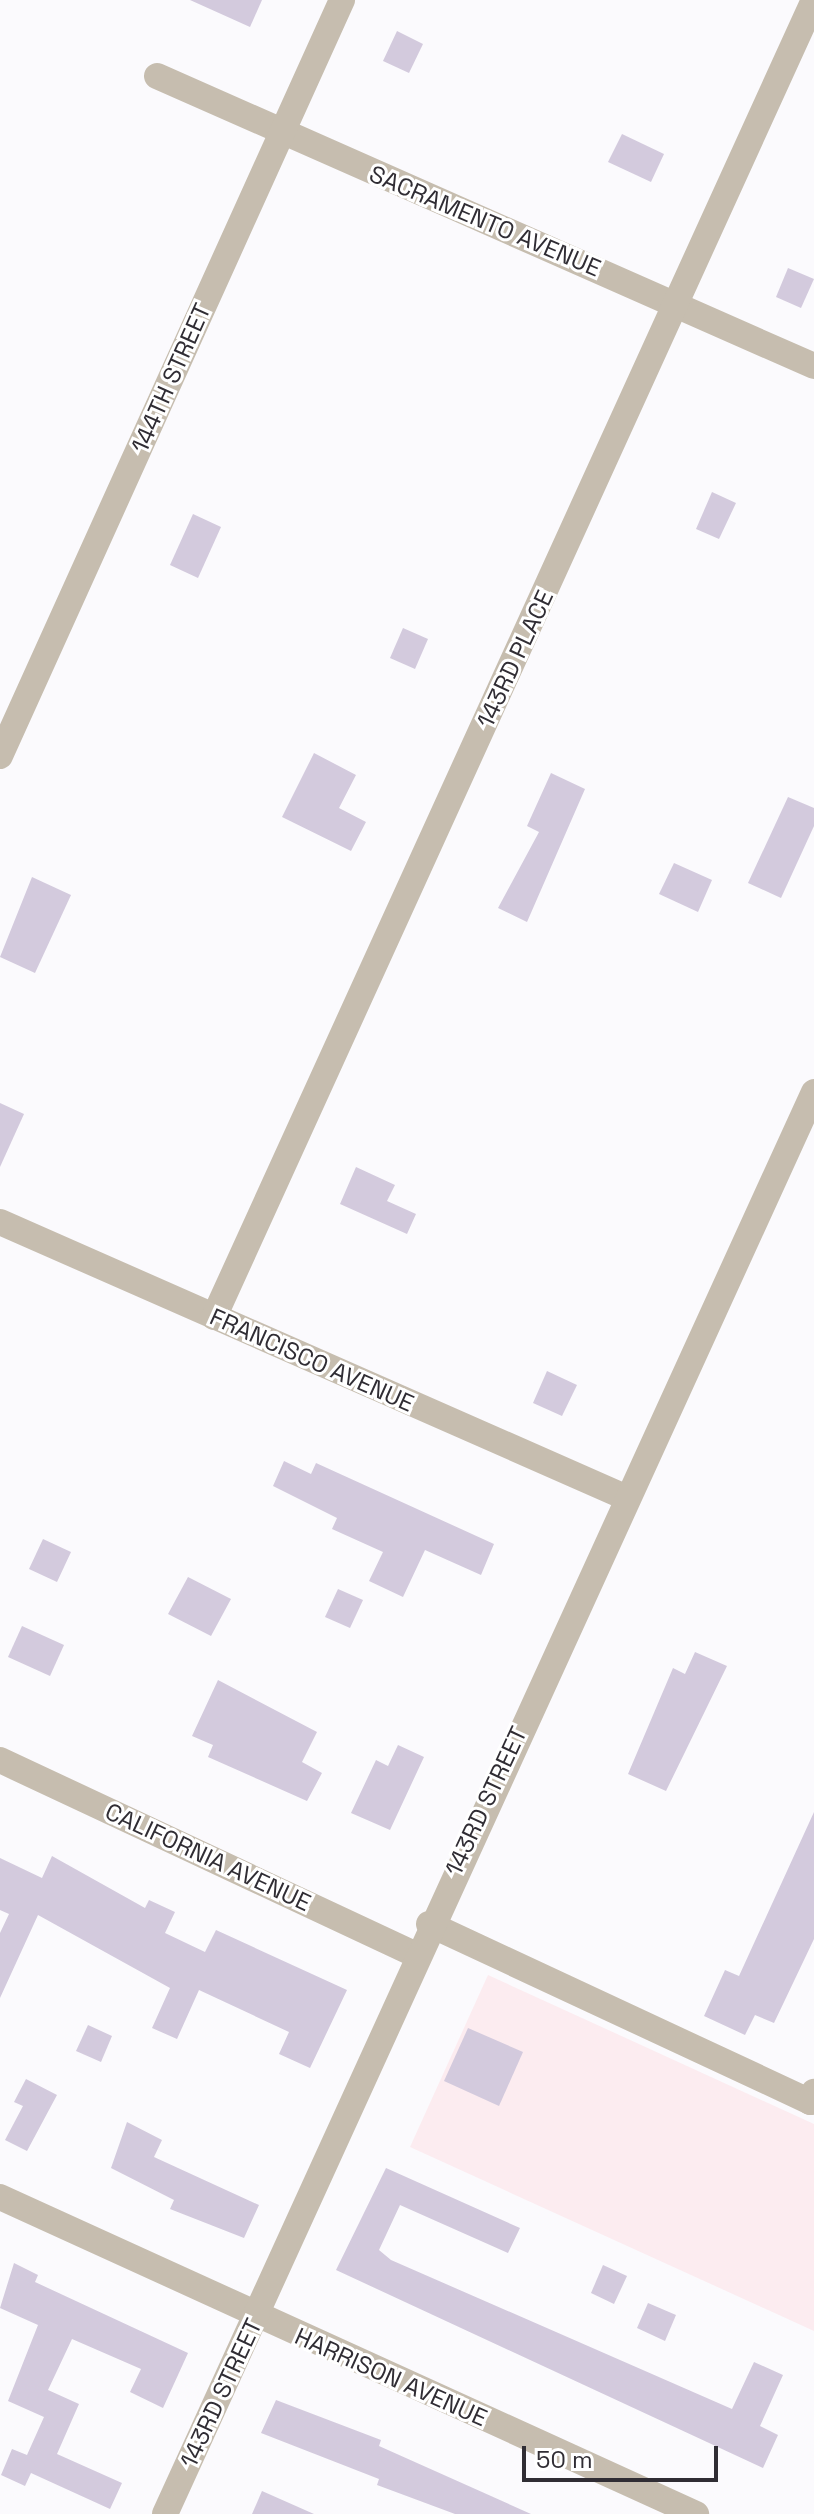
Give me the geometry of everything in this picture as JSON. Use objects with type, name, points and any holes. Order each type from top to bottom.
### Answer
[{"type":"street","name":"144TH STREET","points":[[0,756],[342,0]]},
{"type":"street","name":"143RD PLACE","points":[[214,1317],[814,0]]},
{"type":"street","name":"SACRAMENTO AVENUE","points":[[157,76],[814,366]]},
{"type":"street","name":"143RD STREET","points":[[165,2514],[257,2316],[415,1954],[814,1092]]},
{"type":"street","name":"FRANCISCO AVENUE","points":[[0,1222],[625,1497]]},
{"type":"street","name":"CALIFORNIA AVENUE","points":[[0,1760],[415,1954]]},
{"type":"street","points":[[429,1924],[812,2097]]},
{"type":"street","name":"HARRISON AVENUE","points":[[0,2197],[696,2514]]},
{"type":"shaded area","points":[[488,1975],[814,2124],[814,2331],[410,2147]]},
{"type":"building","points":[[190,0],[262,0],[250,27]]},
{"type":"building","points":[[397,31],[423,44],[409,73],[383,61]]},
{"type":"building","points":[[622,134],[664,154],[651,182],[608,162]]},
{"type":"building","points":[[788,268],[814,279],[801,308],[776,297]]},
{"type":"building","points":[[712,492],[736,503],[719,539],[696,529]]},
{"type":"building","points":[[193,514],[221,527],[198,578],[170,565]]},
{"type":"building","points":[[403,628],[428,639],[415,669],[390,658]]},
{"type":"building","points":[[314,753],[356,775],[339,808],[366,822],[351,851],[282,817]]},
{"type":"building","points":[[551,773],[585,789],[527,922],[498,908],[539,832],[527,826]]},
{"type":"building","points":[[788,797],[814,808],[814,826],[781,898],[748,883]]},
{"type":"building","points":[[674,863],[712,880],[698,912],[659,894]]},
{"type":"building","points":[[32,877],[71,895],[35,973],[0,957]]},
{"type":"building","points":[[0,1103],[24,1114],[0,1167]]},
{"type":"building","points":[[356,1167],[395,1185],[387,1201],[416,1214],[407,1234],[340,1204]]},
{"type":"building","points":[[547,1371],[577,1385],[562,1416],[533,1403]]},
{"type":"building","points":[[284,1461],[311,1474],[316,1463],[494,1544],[481,1575],[425,1550],[403,1597],[369,1581],[383,1552],[332,1529],[337,1518],[273,1486]]},
{"type":"building","points":[[43,1539],[71,1552],[57,1582],[29,1569]]},
{"type":"building","points":[[188,1577],[231,1599],[211,1636],[168,1614]]},
{"type":"building","points":[[338,1589],[363,1600],[350,1628],[325,1617]]},
{"type":"building","points":[[22,1626],[64,1645],[50,1676],[8,1657]]},
{"type":"building","points":[[695,1652],[727,1666],[666,1791],[628,1774],[673,1668],[685,1674]]},
{"type":"building","points":[[218,1680],[317,1732],[302,1762],[322,1773],[307,1801],[208,1757],[213,1745],[192,1736]]},
{"type":"building","points":[[398,1745],[424,1757],[390,1830],[351,1813],[376,1760],[388,1766]]},
{"type":"building","points":[[814,1812],[814,1939],[774,2023],[755,2015],[745,2035],[704,2016],[725,1970],[739,1976]]},
{"type":"building","points":[[52,1856],[145,1908],[149,1900],[175,1912],[165,1933],[205,1952],[216,1930],[347,1990],[310,2068],[279,2054],[289,2032],[199,1990],[177,2039],[152,2028],[170,1988],[38,1915],[0,1998],[0,1933],[9,1914],[0,1910],[0,1858],[42,1878]]},
{"type":"building","points":[[88,2025],[112,2036],[101,2062],[76,2051]]},
{"type":"building","points":[[468,2028],[523,2052],[499,2106],[444,2081]]},
{"type":"building","points":[[26,2079],[57,2095],[27,2151],[5,2140],[23,2106],[14,2102]]},
{"type":"building","points":[[127,2122],[162,2140],[154,2157],[259,2205],[244,2238],[170,2209],[174,2200],[111,2168]]},
{"type":"building","points":[[386,2168],[520,2228],[508,2253],[400,2205],[379,2250],[391,2260],[732,2409],[754,2362],[783,2375],[760,2426],[778,2435],[763,2468],[336,2270]]},
{"type":"building","points":[[14,2263],[38,2275],[35,2282],[188,2353],[163,2408],[130,2392],[141,2369],[72,2339],[48,2390],[79,2404],[57,2454],[122,2483],[110,2509],[31,2473],[25,2486],[1,2475],[12,2449],[27,2455],[44,2417],[8,2401],[38,2325],[0,2308]]},
{"type":"building","points":[[603,2265],[627,2276],[614,2304],[591,2293]]},
{"type":"building","points":[[648,2303],[676,2315],[665,2341],[637,2328]]},
{"type":"building","points":[[276,2400],[381,2440],[379,2446],[531,2514],[455,2514],[377,2485],[379,2479],[261,2433]]},
{"type":"building","points":[[262,2491],[314,2514],[252,2514]]}]
